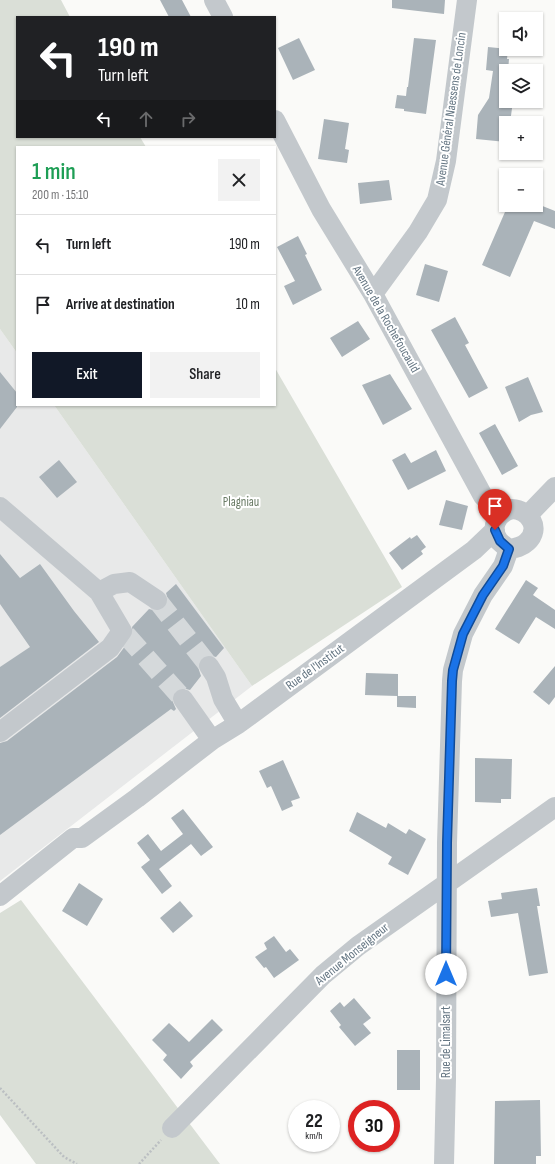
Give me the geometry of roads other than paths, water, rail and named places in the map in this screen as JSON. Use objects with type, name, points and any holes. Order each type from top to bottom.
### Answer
[{"type":"street","points":[[214,0],[222,16]]},
{"type":"street","name":"Avenue Général Naessens de Loncin","points":[[373,294],[418,232],[437,200],[446,161],[467,0]]},
{"type":"street","name":"Avenue de la Rochefoucauld","points":[[276,122],[321,209],[373,294],[498,522]]},
{"type":"street","points":[[528,515],[555,487]]},
{"type":"street","points":[[0,507],[99,592],[124,633],[110,648],[0,732]]},
{"type":"street","points":[[512,509],[528,515],[533,526],[533,532],[530,538],[527,543],[522,546],[509,549],[500,541],[498,522],[512,509]]},
{"type":"street","name":"Rue de l'Institut","points":[[0,896],[73,838],[82,838],[212,740],[238,724],[474,550],[498,522]]},
{"type":"street","name":"Rue de Limalsart","points":[[444,1164],[449,766],[453,670],[463,634],[483,595],[503,566],[509,549]]},
{"type":"street","points":[[99,592],[114,584],[130,582],[157,600]]},
{"type":"street","points":[[209,666],[216,677],[223,699],[238,724]]},
{"type":"street","points":[[183,699],[212,740]]},
{"type":"street","name":"Avenue Monseigneur","points":[[172,1128],[323,975],[358,946],[555,807]]},
{"type":"tunnel","points":[[157,600],[209,666]]},
{"type":"tunnel","points":[[126,635],[183,699]]},
{"type":"park label","name":"Plagniau","points":[[241,502]]}]
